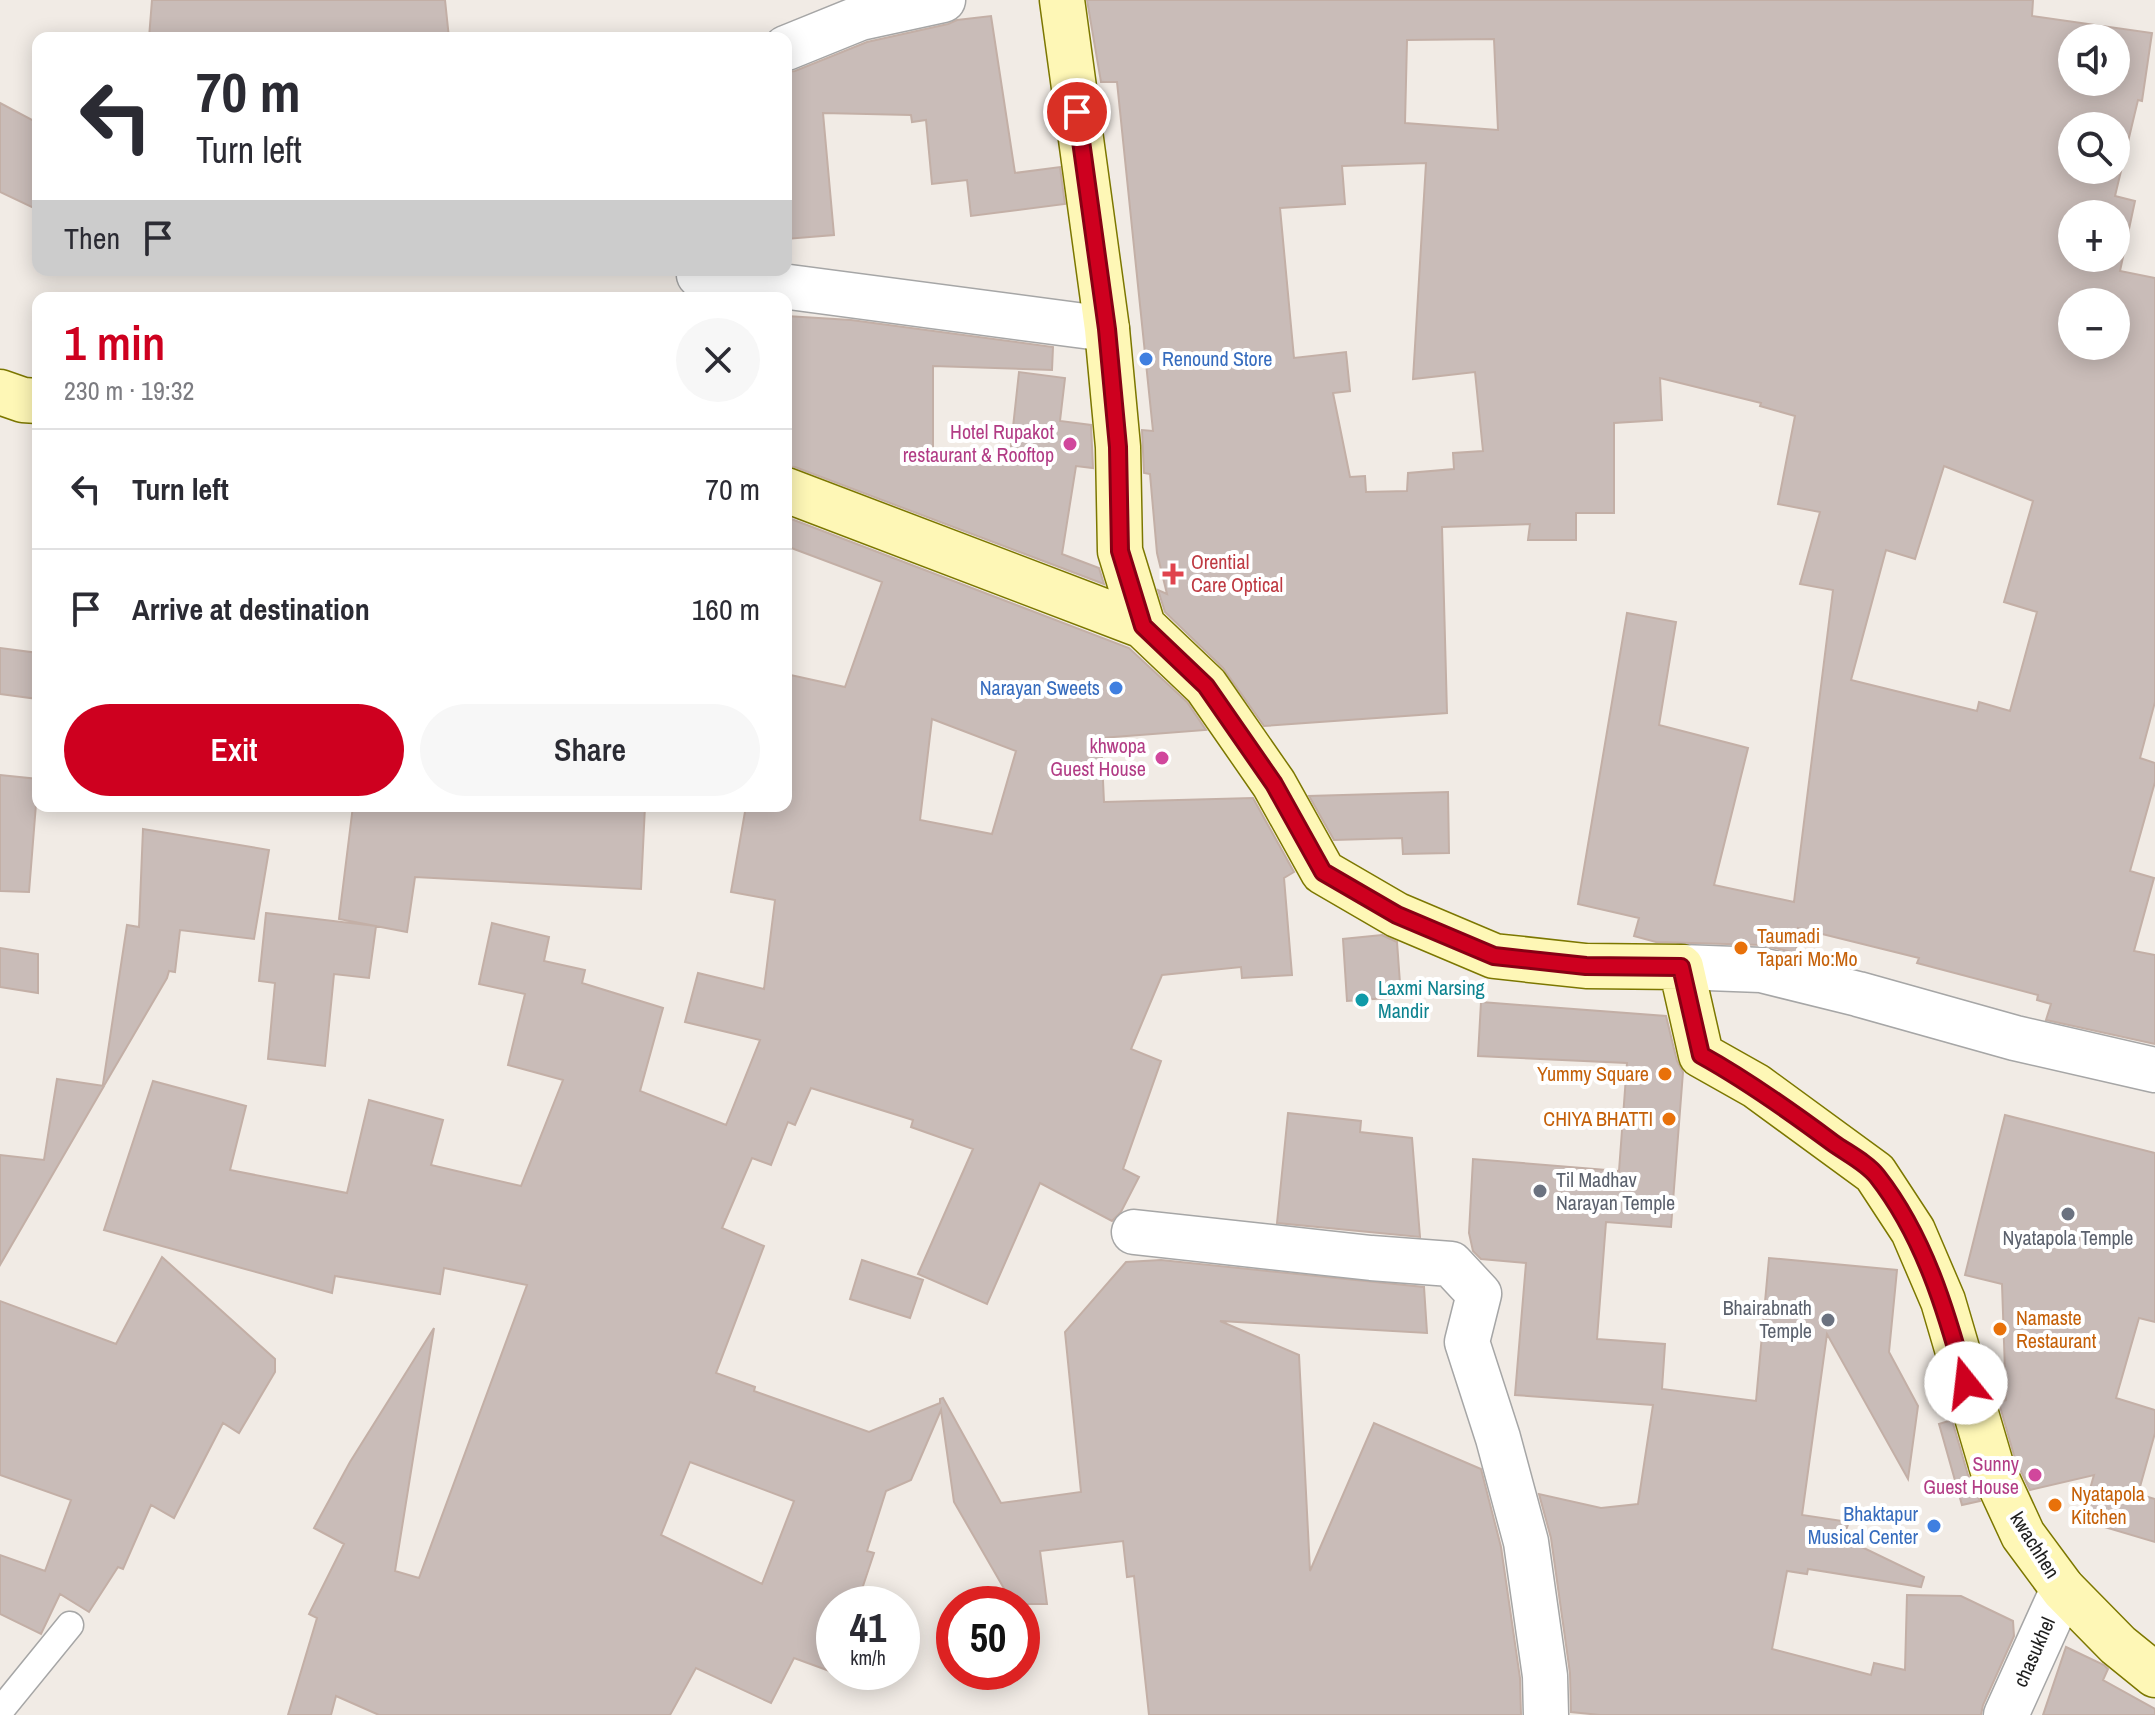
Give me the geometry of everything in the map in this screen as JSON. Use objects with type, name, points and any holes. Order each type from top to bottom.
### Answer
[{"type":"main road","points":[[1062,0],[1107,329],[1118,447],[1120,551],[1143,626]]},
{"type":"main road","points":[[0,392],[32,401]]},
{"type":"main road","points":[[792,492],[1143,626],[1206,686],[1274,784],[1323,872],[1397,915],[1494,956],[1586,966],[1681,967]]},
{"type":"main road","name":"kwachhen","points":[[1681,967],[1701,1055],[1756,1086],[1875,1173],[1919,1245],[1943,1301],[1992,1468],[2023,1535],[2063,1589],[2118,1645],[2155,1675]]},
{"type":"street","points":[[792,46],[860,18],[943,0]]},
{"type":"street","points":[[698,281],[792,292]]},
{"type":"street","points":[[792,292],[1107,329]]},
{"type":"street","points":[[1681,967],[1761,970],[2015,1038],[2155,1070]]},
{"type":"street","points":[[1134,1232],[1451,1264],[1479,1294],[1467,1342],[1498,1438],[1526,1542],[1545,1676],[1546,1715]]},
{"type":"street","name":"chasukhel","points":[[2006,1715],[2063,1589]]},
{"type":"lane","points":[[0,1711],[70,1625]]},
{"type":"building","points":[[152,0],[445,0],[448,32],[149,32]]},
{"type":"building","points":[[1087,0],[2033,0],[2032,16],[2088,24],[2058,24],[2058,96],[2130,96],[2130,30],[2152,33],[2142,101],[2138,100],[2130,133],[2130,112],[2058,112],[2058,184],[2118,184],[2115,196],[2135,201],[2130,224],[2130,200],[2058,200],[2058,272],[2125,272],[2155,278],[2155,702],[2140,758],[2155,763],[2155,782],[2130,871],[2154,878],[2134,951],[2155,955],[2155,1044],[2046,1020],[2051,1004],[2037,1000],[2038,995],[1917,963],[1919,958],[1798,928],[1796,953],[1762,945],[1656,942],[1634,936],[1639,918],[1578,904],[1627,613],[1676,622],[1659,725],[1748,748],[1714,885],[1794,902],[1833,590],[1800,584],[1820,512],[1778,504],[1795,416],[1760,406],[1761,403],[1660,378],[1662,420],[1614,423],[1614,513],[1576,513],[1576,540],[1528,540],[1530,524],[1442,527],[1447,713],[1264,726],[1223,668],[1165,612],[1158,590],[1167,594],[1157,553],[1150,474],[1144,473],[1142,430],[1153,431],[1117,82],[1101,82]],"holes":[[[1494,39],[1498,130],[1405,123],[1407,40]],[[1426,163],[1413,379],[1475,372],[1483,451],[1453,453],[1454,469],[1408,473],[1407,491],[1366,492],[1365,476],[1350,477],[1333,393],[1350,391],[1346,352],[1294,358],[1280,208],[1345,204],[1342,166]],[[1944,466],[2033,501],[2004,602],[2037,612],[2010,711],[1979,702],[1977,711],[1851,680],[1886,550],[1915,559]]]},
{"type":"building","points":[[991,16],[1015,173],[1060,167],[1065,204],[971,216],[967,180],[932,184],[926,120],[912,122],[911,115],[823,113],[834,235],[792,238],[792,71],[867,42],[957,20]]},
{"type":"building","points":[[0,103],[32,120],[32,207],[0,192]]},
{"type":"building","points":[[792,316],[851,320],[1053,347],[1052,370],[933,366],[933,457],[1009,464],[1019,372],[1065,378],[1060,421],[1091,425],[1093,468],[1076,466],[1062,554],[1099,568],[1104,584],[792,467]]},
{"type":"building","points":[[792,519],[1129,648],[1187,702],[1206,730],[1101,738],[1104,802],[1253,798],[1294,872],[1284,878],[1292,975],[1242,978],[1241,967],[1162,975],[1131,1049],[1161,1061],[1123,1169],[1139,1177],[1121,1212],[1112,1221],[1040,1183],[987,1304],[918,1274],[973,1149],[911,1127],[913,1120],[811,1088],[795,1125],[788,1122],[771,1165],[752,1158],[722,1228],[764,1246],[716,1373],[755,1387],[754,1391],[869,1432],[940,1403],[943,1398],[1001,1503],[1081,1492],[1065,1332],[1126,1262],[1161,1260],[1424,1287],[1427,1333],[1220,1321],[1299,1355],[1310,1571],[1374,1423],[1481,1469],[1501,1547],[1520,1678],[1521,1715],[1149,1715],[1134,1576],[1127,1577],[1123,1541],[1040,1551],[1047,1604],[1040,1604],[1040,1586],[1003,1586],[954,1502],[941,1410],[911,1480],[886,1491],[867,1551],[874,1553],[863,1586],[816,1586],[816,1666],[794,1658],[771,1703],[696,1668],[670,1715],[379,1715],[336,1696],[331,1715],[288,1715],[317,1618],[309,1614],[344,1544],[314,1528],[350,1462],[434,1328],[395,1571],[419,1578],[527,1285],[444,1268],[440,1294],[335,1276],[332,1293],[104,1230],[153,1081],[246,1106],[230,1170],[347,1193],[369,1100],[443,1120],[431,1165],[521,1186],[563,1080],[508,1065],[525,994],[479,984],[492,923],[549,937],[544,961],[585,970],[582,983],[663,1008],[640,1091],[726,1125],[760,1040],[685,1022],[698,973],[764,989],[775,900],[731,892],[745,812],[792,812],[792,675],[845,687],[882,582],[792,548]],"holes":[[[932,719],[1016,751],[992,834],[920,820]],[[690,1462],[794,1501],[762,1584],[661,1535]]]},
{"type":"building","points":[[0,648],[32,652],[32,698],[0,694]]},
{"type":"building","points":[[0,775],[32,778],[32,812],[35,812],[29,892],[0,891]]},
{"type":"building","points":[[1448,792],[1449,853],[1403,854],[1402,838],[1334,840],[1309,796]]},
{"type":"building","points":[[352,812],[645,812],[641,889],[415,877],[407,932],[339,919]]},
{"type":"building","points":[[143,829],[269,850],[254,939],[180,930],[175,972],[169,971],[103,1084],[127,925],[139,927]]},
{"type":"building","points":[[266,913],[376,926],[369,978],[334,974],[325,1066],[268,1059],[275,983],[259,981]]},
{"type":"building","points":[[1382,935],[1397,942],[1401,997],[1347,1001],[1343,939]]},
{"type":"building","points":[[0,948],[38,954],[38,993],[0,987]]},
{"type":"building","points":[[1481,1002],[1666,1016],[1677,1061],[1683,1072],[1671,1227],[1606,1222],[1597,1339],[1665,1344],[1662,1389],[1756,1401],[1769,1258],[1897,1270],[1889,1352],[1918,1406],[1908,1479],[1827,1334],[1802,1515],[1849,1522],[1843,1538],[1924,1577],[1921,1587],[1808,1569],[1807,1574],[1787,1571],[1772,1649],[1871,1675],[1874,1663],[1905,1670],[1907,1595],[1961,1596],[2013,1621],[2014,1636],[1981,1715],[1600,1715],[1571,1712],[1570,1673],[1551,1538],[1539,1494],[1601,1508],[1638,1504],[1653,1405],[1515,1395],[1526,1263],[1481,1259],[1473,1251],[1469,1233],[1473,1159],[1619,1171],[1627,1063],[1478,1056]]},
{"type":"building","points":[[57,1079],[104,1086],[0,1265],[0,1155],[44,1160]]},
{"type":"building","points":[[1288,1113],[1361,1121],[1360,1132],[1412,1138],[1420,1237],[1277,1223]]},
{"type":"building","points":[[2005,1115],[2155,1153],[2155,1322],[2139,1318],[2116,1398],[2155,1410],[2155,1433],[2138,1494],[2155,1499],[2155,1542],[2081,1520],[2094,1475],[2030,1490],[2015,1459],[1999,1403],[2006,1400],[2002,1284],[1965,1275]]},
{"type":"building","points":[[162,1257],[275,1359],[275,1372],[239,1433],[223,1423],[174,1518],[151,1505],[123,1569],[118,1567],[89,1612],[60,1594],[41,1634],[0,1614],[0,1555],[45,1571],[71,1500],[0,1475],[0,1301],[116,1344]]},
{"type":"building","points":[[862,1260],[923,1280],[910,1318],[850,1299]]},
{"type":"building","points":[[1952,1420],[1968,1475],[1980,1501],[1962,1505],[1939,1424]]},
{"type":"building","points":[[2066,1647],[2104,1665],[2108,1669],[2103,1680],[2155,1709],[2155,1715],[2043,1715]]},
{"type":"place","name":"Renound Store","points":[[1146,359]]},
{"type":"place","name":"Hotel Rupakot restaurant & Rooftop","points":[[1070,444]]},
{"type":"place","name":"Orential Care Optical","points":[[1173,574]]},
{"type":"place","name":"Narayan Sweets","points":[[1116,688]]},
{"type":"place","name":"khwopa Guest House","points":[[1162,758]]},
{"type":"place","name":"Taumadi Tapari Mo:Mo","points":[[1741,948]]},
{"type":"place","name":"Laxmi Narsing Mandir","points":[[1362,1000]]},
{"type":"place","name":"Yummy Square","points":[[1665,1074]]},
{"type":"place","name":"CHIYA BHATTI","points":[[1669,1119]]},
{"type":"place","name":"Til Madhav Narayan Temple","points":[[1540,1191]]},
{"type":"place","name":"Nyatapola Temple","points":[[2068,1214]]},
{"type":"place","name":"Bhairabnath Temple","points":[[1828,1320]]},
{"type":"place","name":"Namaste Restaurant","points":[[2000,1329]]},
{"type":"place","name":"Sunny Guest House","points":[[2035,1475]]},
{"type":"place","name":"Nyatapola Kitchen","points":[[2055,1505]]},
{"type":"place","name":"Bhaktapur Musical Center","points":[[1934,1526]]},
{"type":"route","points":[[1077,112],[1107,329],[1118,447],[1120,551],[1143,626],[1206,686],[1274,784],[1323,872],[1397,915],[1494,956],[1586,966],[1681,967],[1701,1055],[1756,1086],[1875,1173],[1913,1231],[1923,1254],[1943,1301],[1966,1383]]}]
